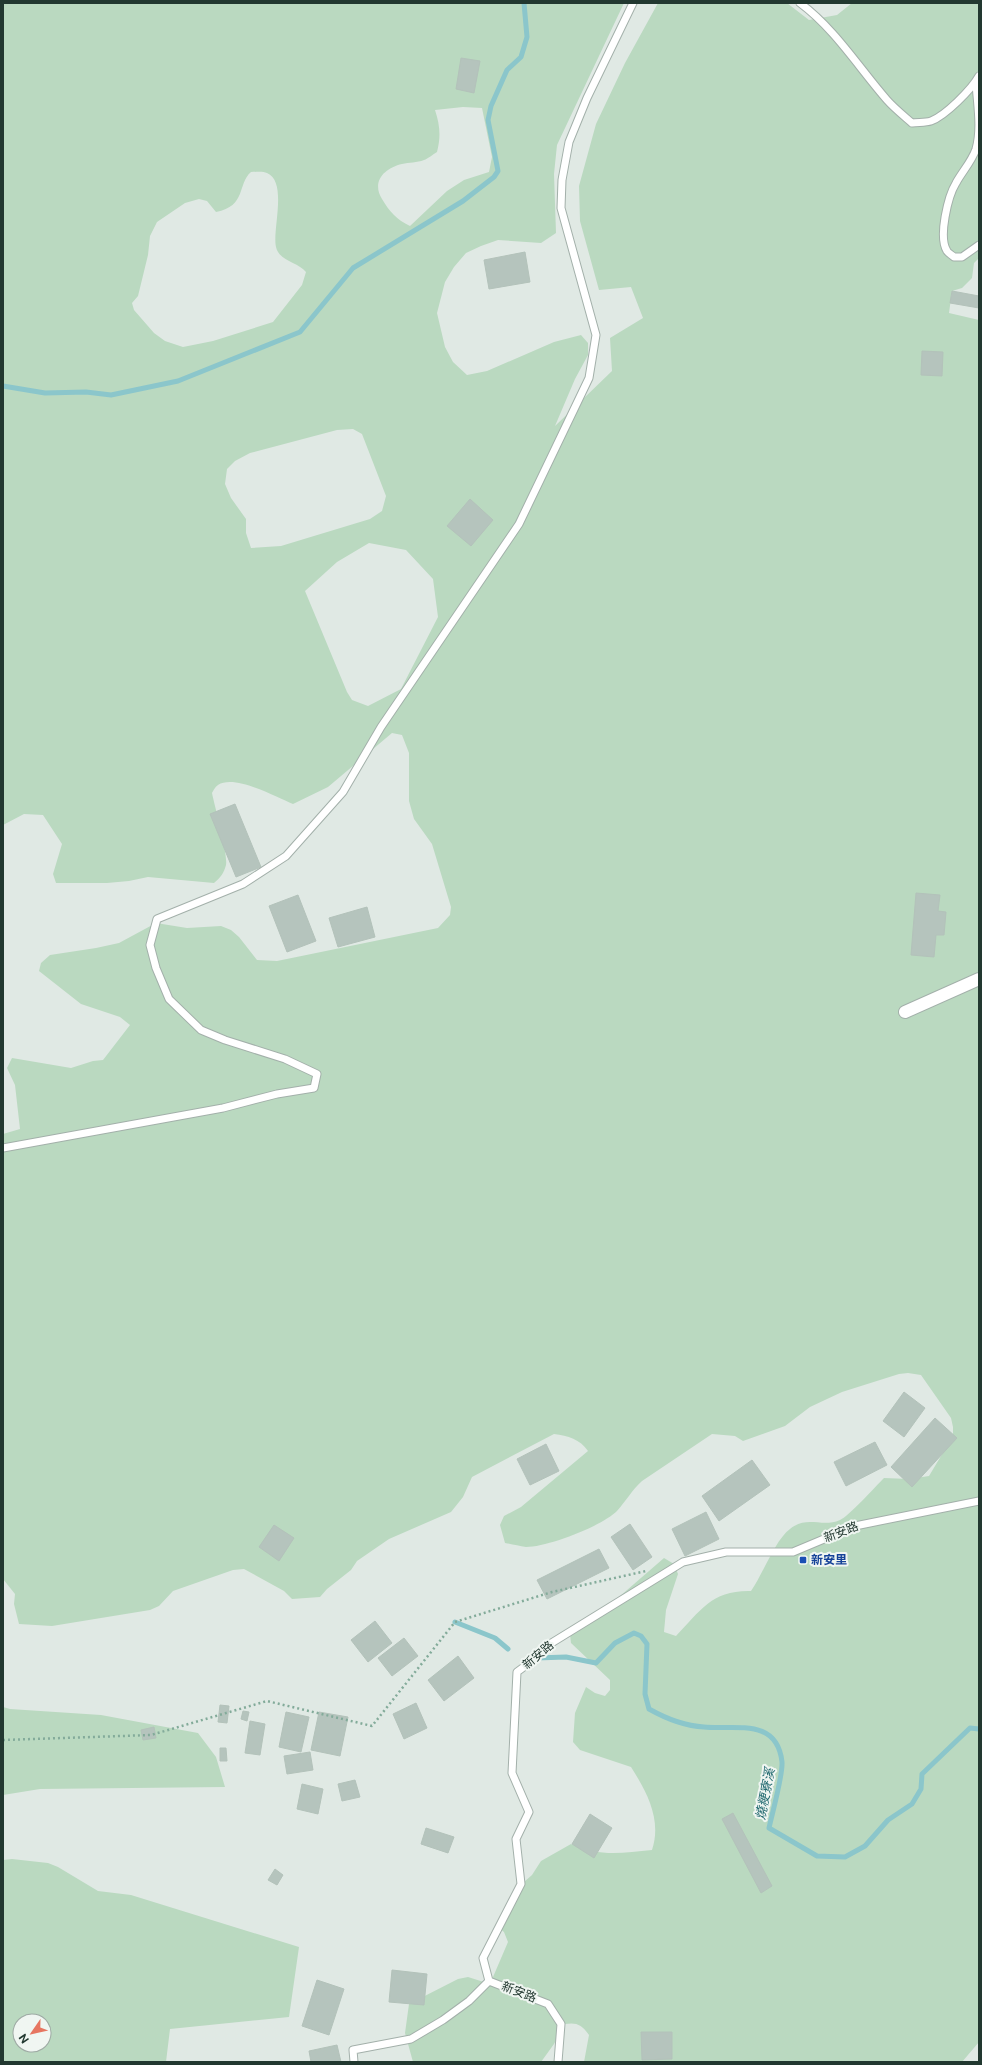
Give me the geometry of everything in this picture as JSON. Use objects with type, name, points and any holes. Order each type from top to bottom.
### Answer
[{"type":"street","points":[[904,1012],[979,980]]},
{"type":"lane","points":[[3,1148],[223,1108],[277,1094],[314,1088],[317,1074],[285,1059],[226,1040],[201,1030],[169,999],[156,968],[150,945],[157,919],[243,884],[286,856],[343,792],[381,727],[519,524],[589,378],[596,335],[561,208],[562,180],[572,134],[587,98],[633,3]]},
{"type":"lane","points":[[800,3],[812,12],[888,101],[912,123],[932,121],[951,107],[977,79]]},
{"type":"lane","points":[[977,79],[979,120],[976,150],[955,184],[946,210],[944,234],[946,251],[954,257],[962,257],[979,244]]},
{"type":"lane","name":"新安路","points":[[558,2062],[561,2024],[548,2004],[489,1981],[483,1958],[521,1884],[516,1839],[529,1812],[512,1773],[517,1672],[536,1658],[544,1647],[683,1562],[726,1552],[793,1552],[855,1526],[979,1501]]},
{"type":"lane","points":[[354,2062],[353,2050],[411,2039],[443,2020],[469,2001],[489,1981]]},
{"type":"path","points":[[3,1740],[151,1735],[267,1701],[372,1726],[455,1622],[552,1592],[652,1569]]},
{"type":"green space","points":[[3,3],[624,3],[557,145],[554,174],[556,233],[541,243],[498,240],[466,253],[454,267],[445,282],[437,313],[445,347],[453,362],[467,375],[487,371],[554,342],[581,335],[588,343],[588,355],[575,379],[555,426],[612,371],[610,338],[643,318],[631,287],[599,290],[580,221],[579,186],[596,124],[625,63],[658,3],[787,3],[809,20],[837,15],[852,3],[979,3],[979,258],[974,263],[972,278],[962,288],[952,291],[949,313],[979,320],[979,2042],[962,2062],[584,2062],[589,2035],[579,2025],[573,2023],[565,2024],[554,2044],[541,2062],[413,2062],[405,2033],[409,2004],[458,1979],[468,1977],[490,1984],[508,1942],[504,1932],[497,1926],[524,1882],[532,1875],[541,1861],[571,1844],[591,1851],[611,1853],[652,1850],[655,1839],[654,1817],[647,1796],[631,1767],[580,1750],[573,1742],[575,1713],[586,1687],[595,1693],[605,1696],[610,1690],[610,1680],[571,1643],[570,1634],[589,1623],[664,1558],[674,1564],[678,1574],[666,1610],[664,1632],[676,1636],[708,1603],[726,1594],[751,1591],[779,1541],[796,1525],[809,1522],[827,1523],[844,1518],[884,1478],[909,1479],[929,1476],[953,1436],[953,1427],[951,1418],[921,1375],[908,1373],[899,1374],[842,1392],[810,1407],[785,1426],[743,1441],[735,1436],[712,1434],[642,1481],[617,1511],[610,1517],[561,1540],[526,1547],[505,1543],[500,1525],[504,1516],[521,1507],[588,1451],[585,1447],[573,1439],[554,1434],[472,1477],[463,1497],[451,1512],[389,1539],[357,1561],[351,1570],[327,1589],[320,1597],[292,1599],[284,1591],[244,1569],[233,1570],[173,1591],[159,1606],[150,1610],[52,1626],[19,1624],[14,1604],[15,1594],[3,1579],[3,1134],[20,1129],[15,1085],[7,1068],[12,1058],[71,1068],[93,1061],[103,1060],[130,1025],[120,1017],[81,1004],[39,971],[41,963],[50,955],[119,943],[156,923],[187,928],[221,926],[231,930],[239,937],[257,960],[277,961],[438,928],[450,915],[451,907],[432,844],[414,819],[409,801],[409,753],[402,735],[392,733],[328,787],[293,804],[245,784],[225,782],[218,785],[212,793],[223,841],[226,865],[222,875],[214,883],[148,877],[129,881],[107,883],[56,883],[53,874],[62,844],[43,815],[24,814],[3,825]],"holes":[[[463,107],[482,108],[492,157],[489,172],[464,180],[447,191],[410,226],[397,218],[382,199],[379,192],[379,181],[385,172],[390,169],[402,164],[427,159],[437,152],[439,131],[435,110]],[[251,172],[261,172],[267,173],[273,178],[277,186],[278,196],[275,239],[276,247],[281,255],[306,272],[302,285],[273,322],[213,341],[183,347],[165,341],[154,333],[134,310],[132,303],[138,296],[148,255],[150,236],[157,222],[185,203],[199,199],[207,201],[216,212],[233,205],[237,200],[247,177]],[[353,429],[362,434],[386,496],[382,511],[370,519],[281,546],[251,548],[246,533],[246,519],[231,498],[225,484],[227,469],[235,461],[250,453],[337,430]],[[369,543],[406,550],[433,579],[438,617],[401,689],[368,706],[352,700],[347,692],[305,591],[337,562]]]},
{"type":"green space","points":[[3,1707],[10,1709],[101,1715],[198,1733],[216,1757],[225,1787],[40,1789],[3,1795]]},
{"type":"green space","points":[[12,1859],[48,1863],[58,1867],[98,1891],[131,1895],[299,1947],[289,2017],[170,2029],[166,2062],[3,2062],[3,1860]]},
{"type":"building","points":[[461,58],[480,61],[474,93],[456,89]]},
{"type":"building","points":[[525,252],[530,282],[489,289],[484,260]]},
{"type":"building","points":[[952,291],[979,296],[979,308],[950,303]]},
{"type":"building","points":[[922,351],[943,352],[942,376],[921,375]]},
{"type":"building","points":[[470,499],[493,520],[471,546],[447,526]]},
{"type":"building","points":[[235,804],[261,867],[236,877],[210,814]]},
{"type":"building","points":[[916,893],[940,895],[938,911],[946,912],[944,935],[936,935],[934,957],[911,955]]},
{"type":"building","points":[[298,895],[316,941],[287,952],[269,906]]},
{"type":"building","points":[[367,907],[375,937],[338,947],[329,918]]},
{"type":"building","points":[[904,1392],[925,1408],[904,1437],[883,1421]]},
{"type":"building","points":[[935,1418],[957,1438],[912,1487],[891,1467]]},
{"type":"building","points":[[875,1442],[887,1465],[846,1486],[834,1462]]},
{"type":"building","points":[[546,1444],[559,1471],[530,1485],[517,1459]]},
{"type":"building","points":[[752,1460],[770,1485],[719,1521],[702,1496]]},
{"type":"building","points":[[706,1512],[719,1539],[685,1556],[672,1529]]},
{"type":"building","points":[[630,1524],[652,1557],[633,1570],[611,1537]]},
{"type":"building","points":[[274,1525],[294,1538],[279,1561],[259,1547]]},
{"type":"building","points":[[599,1549],[609,1568],[547,1599],[537,1580]]},
{"type":"building","points":[[375,1621],[392,1643],[368,1662],[351,1640]]},
{"type":"building","points":[[404,1638],[418,1656],[392,1676],[378,1658]]},
{"type":"building","points":[[458,1656],[474,1678],[444,1701],[428,1680]]},
{"type":"building","points":[[416,1703],[427,1728],[404,1739],[393,1714]]},
{"type":"building","points":[[220,1705],[229,1706],[227,1723],[218,1722]]},
{"type":"building","points":[[243,1711],[249,1712],[247,1721],[241,1719]]},
{"type":"building","points":[[286,1712],[309,1717],[301,1752],[279,1747]]},
{"type":"building","points":[[319,1712],[348,1717],[340,1756],[311,1750]]},
{"type":"building","points":[[250,1721],[265,1724],[260,1755],[245,1753]]},
{"type":"building","points":[[154,1727],[156,1738],[143,1740],[141,1730]]},
{"type":"building","points":[[220,1748],[226,1748],[227,1761],[220,1761]]},
{"type":"building","points":[[310,1752],[313,1770],[287,1774],[284,1756]]},
{"type":"building","points":[[355,1780],[360,1797],[342,1801],[338,1784]]},
{"type":"building","points":[[302,1784],[323,1789],[318,1814],[297,1809]]},
{"type":"building","points":[[733,1813],[772,1886],[761,1893],[722,1819]]},
{"type":"building","points":[[590,1814],[612,1828],[594,1858],[572,1844]]},
{"type":"building","points":[[426,1828],[454,1837],[448,1853],[421,1844]]},
{"type":"building","points":[[275,1869],[283,1875],[277,1885],[268,1880]]},
{"type":"building","points":[[392,1970],[427,1974],[424,2005],[389,2002]]},
{"type":"building","points":[[317,1980],[344,1989],[329,2035],[302,2026]]},
{"type":"building","points":[[641,2032],[672,2032],[672,2059],[642,2060]]},
{"type":"building","points":[[337,2045],[341,2062],[311,2062],[309,2051]]},
{"type":"waterway","points":[[3,386],[45,393],[86,392],[111,395],[178,381],[300,332],[353,268],[463,201],[494,177],[498,171],[488,120],[491,106],[507,70],[521,57],[527,37],[524,3]]},
{"type":"waterway","points":[[455,1622],[495,1638],[508,1649]]},
{"type":"waterway","name":"燒粳寮溪","points":[[536,1658],[566,1657],[596,1663],[615,1643],[634,1633],[641,1636],[647,1644],[645,1694],[649,1709],[668,1718],[690,1725],[716,1728],[753,1729],[763,1732],[772,1738],[778,1748],[782,1768],[769,1828],[817,1856],[845,1857],[865,1846],[888,1820],[912,1804],[921,1789],[922,1774],[970,1728],[979,1729]]},
{"type":"place","name":"新安里","points":[[803,1560]]}]
